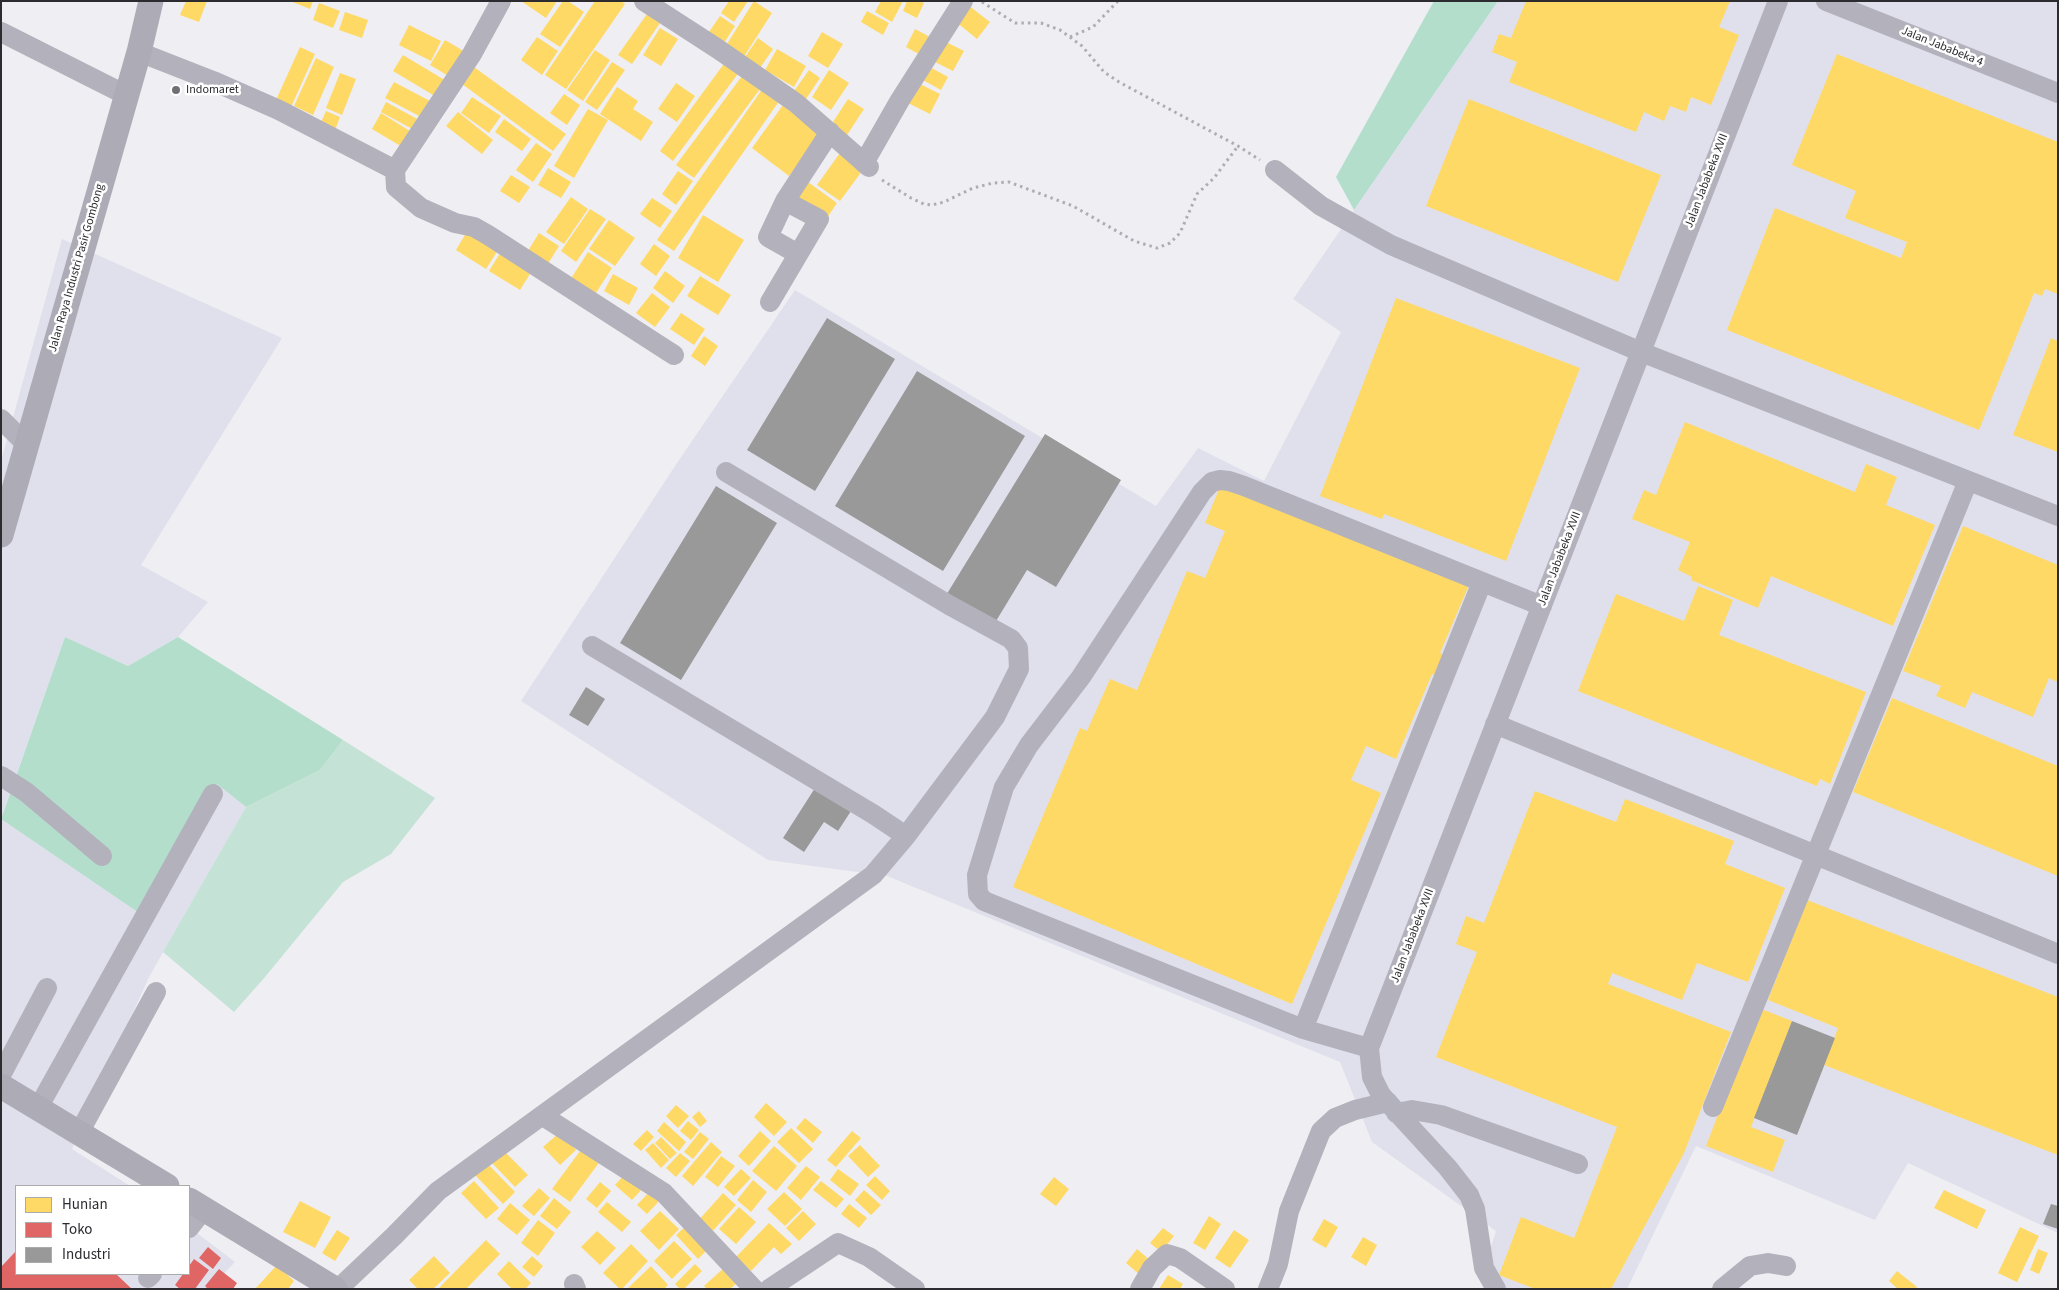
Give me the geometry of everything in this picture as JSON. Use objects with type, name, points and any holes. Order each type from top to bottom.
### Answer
[{"type":"main road","name":"Jalan Raya Industri Pasir Gombong","points":[[3,520],[27,445],[139,52],[151,1]]},
{"type":"main road","points":[[1,1086],[164,1185]]},
{"type":"main road","points":[[196,1204],[337,1289]]},
{"type":"street","points":[[501,1],[472,54],[394,170],[396,187],[421,208],[454,223],[474,227],[488,235],[674,355]]},
{"type":"street","points":[[653,4],[796,102],[866,165],[900,100],[963,1]]},
{"type":"street","name":"Jalan Jababeka XVII","points":[[1496,1289],[1484,1268],[1475,1209],[1469,1196],[1448,1168],[1381,1095],[1372,1077],[1369,1048],[1778,1]]},
{"type":"street","name":"Jalan Jababeka 4","points":[[1826,1],[1857,7],[2058,93]]},
{"type":"street","points":[[1,32],[126,95]]},
{"type":"street","points":[[139,52],[213,81],[279,110],[394,170]]},
{"type":"street","points":[[798,254],[768,237],[785,201],[830,132]]},
{"type":"street","points":[[1275,170],[1321,206],[1391,245],[1640,352],[2058,516]]},
{"type":"street","points":[[770,302],[819,219],[785,201]]},
{"type":"street","points":[[1,420],[27,445]]},
{"type":"street","points":[[337,1289],[394,1236],[438,1191],[873,875],[906,836],[995,717],[1019,669],[1018,648],[1011,639],[949,606],[726,472]]},
{"type":"street","points":[[1369,1048],[1303,1029],[984,901],[978,894],[977,875],[1004,787],[1029,745],[1081,677],[1202,492],[1212,482],[1220,480],[1244,486],[1542,606]]},
{"type":"street","points":[[1713,1107],[1968,481]]},
{"type":"street","points":[[1303,1029],[1482,582]]},
{"type":"street","points":[[592,646],[873,814],[906,836]]},
{"type":"street","points":[[1495,724],[2058,954]]},
{"type":"street","points":[[1,776],[26,792],[102,856]]},
{"type":"street","points":[[38,1108],[213,794]]},
{"type":"street","points":[[1,1075],[48,988]]},
{"type":"street","points":[[79,1133],[156,992]]},
{"type":"street","points":[[1268,1289],[1278,1264],[1289,1211],[1316,1139],[1321,1130],[1335,1118],[1355,1110],[1392,1108],[1441,1115],[1578,1164]]},
{"type":"street","points":[[543,1116],[664,1193],[754,1289]]},
{"type":"street","points":[[190,1225],[196,1204]]},
{"type":"street","points":[[769,1289],[838,1243],[869,1258],[915,1289]]},
{"type":"street","points":[[1140,1289],[1152,1268],[1167,1254],[1180,1258],[1225,1289]]},
{"type":"street","points":[[1722,1289],[1750,1266],[1768,1263],[1786,1266]]},
{"type":"path","points":[[982,1],[1015,23],[1040,23],[1060,30],[1082,46],[1104,72],[1119,82],[1238,146],[1275,170]]},
{"type":"path","points":[[1070,37],[1093,27],[1118,1]]},
{"type":"path","points":[[866,165],[886,183],[924,204],[932,205],[944,202],[973,188],[992,183],[1009,182],[1073,206],[1134,241],[1157,248],[1170,243],[1180,233],[1197,194],[1214,178],[1238,146]]},
{"type":"shaded area","points":[[1498,1],[2058,1],[2058,1233],[1908,1163],[1875,1220],[1696,1146],[1627,1289],[1493,1289],[1484,1268],[1496,1231],[1372,1142],[1340,1062],[887,876],[768,860],[521,701],[677,463],[795,290],[1156,506],[1198,448],[1264,481],[1341,332],[1293,299]]},
{"type":"shaded area","points":[[62,239],[282,338],[141,565],[208,602],[178,637],[128,666],[65,637],[1,818],[1,461]]},
{"type":"shaded area","points":[[217,784],[246,807],[149,977],[72,1149],[128,1185],[15,1185],[15,1275],[190,1275],[190,1228],[235,1262],[209,1289],[1,1289],[1,819],[139,913]]},
{"type":"green space","points":[[1434,1],[1498,1],[1354,210],[1336,177]]},
{"type":"green space","points":[[65,637],[128,666],[178,637],[343,740],[320,770],[246,807],[217,784],[139,913],[1,819]]},
{"type":"green space","points":[[343,740],[435,798],[391,854],[343,882],[234,1012],[163,952],[246,807],[320,770]]},
{"type":"building: Hunian","points":[[186,1],[207,1],[199,22],[180,15]]},
{"type":"building: Hunian","points":[[290,1],[313,1],[310,9]]},
{"type":"building: Hunian","points":[[521,1],[557,1],[546,18]]},
{"type":"building: Hunian","points":[[563,1],[568,1],[584,12],[560,47],[540,34]]},
{"type":"building: Hunian","points":[[595,1],[621,1],[625,4],[566,89],[545,75]]},
{"type":"building: Hunian","points":[[729,1],[748,1],[734,22],[721,13]]},
{"type":"building: Hunian","points":[[754,1],[772,13],[743,58],[725,47]]},
{"type":"building: Hunian","points":[[881,1],[903,1],[892,22],[875,12]]},
{"type":"building: Hunian","points":[[907,1],[924,3],[917,18],[903,11]]},
{"type":"building: Hunian","points":[[1526,1],[1730,1],[1719,27],[1739,35],[1711,105],[1691,97],[1686,112],[1670,106],[1664,121],[1644,112],[1636,132],[1509,82],[1517,62],[1492,52],[1499,34],[1511,38]]},
{"type":"building: Hunian","points":[[319,3],[340,11],[333,28],[313,20]]},
{"type":"building: Hunian","points":[[968,5],[990,22],[977,39],[955,21]]},
{"type":"building: Hunian","points":[[867,11],[889,23],[883,35],[861,22]]},
{"type":"building: Hunian","points":[[345,12],[368,20],[362,38],[339,30]]},
{"type":"building: Hunian","points":[[647,14],[660,23],[632,64],[618,55]]},
{"type":"building: Hunian","points":[[720,16],[735,26],[724,43],[709,32]]},
{"type":"building: Hunian","points":[[409,25],[441,41],[431,61],[399,45]]},
{"type":"building: Hunian","points":[[660,28],[678,39],[661,66],[643,55]]},
{"type":"building: Hunian","points":[[915,29],[932,38],[922,56],[906,47]]},
{"type":"building: Hunian","points":[[822,32],[843,44],[828,68],[808,56]]},
{"type":"building: Hunian","points":[[537,37],[558,51],[542,75],[521,60]]},
{"type":"building: Hunian","points":[[758,38],[773,49],[760,68],[745,57]]},
{"type":"building: Hunian","points":[[445,40],[467,53],[452,78],[430,65]]},
{"type":"building: Hunian","points":[[946,42],[964,51],[953,71],[935,62]]},
{"type":"building: Hunian","points":[[300,47],[315,54],[291,107],[276,100]]},
{"type":"building: Hunian","points":[[777,49],[806,66],[794,87],[765,70]]},
{"type":"building: Hunian","points":[[595,50],[610,60],[583,101],[567,90]]},
{"type":"building: Hunian","points":[[1837,54],[2058,142],[2058,294],[2045,289],[2042,296],[2034,293],[1979,430],[1727,330],[1775,208],[1901,258],[1907,242],[1845,218],[1856,191],[1792,165]]},
{"type":"building: Hunian","points":[[403,55],[448,82],[438,98],[393,71]]},
{"type":"building: Hunian","points":[[316,58],[334,67],[313,115],[294,106]]},
{"type":"building: Hunian","points":[[726,61],[740,71],[673,161],[660,151]]},
{"type":"building: Hunian","points":[[612,62],[625,70],[597,110],[585,102]]},
{"type":"building: Hunian","points":[[928,66],[948,77],[941,90],[921,79]]},
{"type":"building: Hunian","points":[[474,67],[566,134],[553,151],[462,84]]},
{"type":"building: Hunian","points":[[809,70],[820,78],[804,102],[792,94]]},
{"type":"building: Hunian","points":[[829,70],[849,83],[831,110],[812,97]]},
{"type":"building: Hunian","points":[[340,73],[356,79],[342,115],[326,108]]},
{"type":"building: Hunian","points":[[742,76],[760,89],[694,178],[676,165]]},
{"type":"building: Hunian","points":[[394,82],[430,101],[421,117],[385,98]]},
{"type":"building: Hunian","points":[[916,82],[940,94],[930,114],[906,102]]},
{"type":"building: Hunian","points":[[676,83],[695,96],[677,122],[658,109]]},
{"type":"building: Hunian","points":[[617,87],[638,101],[633,109],[653,122],[641,141],[600,114]]},
{"type":"building: Hunian","points":[[763,88],[780,100],[674,251],[657,240]]},
{"type":"building: Hunian","points":[[564,94],[580,105],[567,125],[550,113]]},
{"type":"building: Hunian","points":[[472,97],[501,116],[489,133],[461,113]]},
{"type":"building: Hunian","points":[[848,99],[864,109],[847,135],[831,125]]},
{"type":"building: Hunian","points":[[1469,99],[1661,175],[1618,282],[1426,206]]},
{"type":"building: Hunian","points":[[386,102],[421,121],[416,131],[381,112]]},
{"type":"building: Hunian","points":[[783,105],[821,133],[789,176],[752,148]]},
{"type":"building: Hunian","points":[[588,109],[608,120],[574,178],[554,166]]},
{"type":"building: Hunian","points":[[326,111],[340,117],[334,133],[319,127]]},
{"type":"building: Hunian","points":[[458,112],[493,140],[482,154],[446,126]]},
{"type":"building: Hunian","points":[[381,113],[413,133],[404,148],[372,129]]},
{"type":"building: Hunian","points":[[504,119],[531,139],[522,151],[495,132]]},
{"type":"building: Hunian","points":[[536,143],[552,154],[533,182],[516,170]]},
{"type":"building: Hunian","points":[[842,150],[865,167],[840,201],[817,185]]},
{"type":"building: Hunian","points":[[548,168],[571,182],[561,198],[538,185]]},
{"type":"building: Hunian","points":[[678,171],[693,181],[676,205],[662,194]]},
{"type":"building: Hunian","points":[[511,175],[530,187],[519,203],[500,191]]},
{"type":"building: Hunian","points":[[808,182],[837,203],[827,218],[797,197]]},
{"type":"building: Hunian","points":[[571,197],[588,209],[564,244],[546,232]]},
{"type":"building: Hunian","points":[[652,198],[672,211],[660,228],[640,214]]},
{"type":"building: Hunian","points":[[590,209],[606,219],[576,262],[561,251]]},
{"type":"building: Hunian","points":[[703,215],[744,240],[718,282],[678,258]]},
{"type":"building: Hunian","points":[[609,220],[635,238],[615,266],[589,249]]},
{"type":"building: Hunian","points":[[469,228],[500,247],[486,269],[456,250]]},
{"type":"building: Hunian","points":[[539,233],[559,246],[546,267],[526,254]]},
{"type":"building: Hunian","points":[[654,244],[670,256],[656,276],[640,264]]},
{"type":"building: Hunian","points":[[502,250],[533,269],[520,290],[489,271]]},
{"type":"building: Hunian","points":[[588,252],[612,268],[594,296],[570,280]]},
{"type":"building: Hunian","points":[[665,271],[685,286],[673,303],[653,288]]},
{"type":"building: Hunian","points":[[613,274],[638,288],[629,305],[604,291]]},
{"type":"building: Hunian","points":[[700,276],[731,295],[718,315],[687,296]]},
{"type":"building: Hunian","points":[[652,293],[670,307],[655,327],[636,313]]},
{"type":"building: Hunian","points":[[1396,298],[1580,368],[1506,561],[1384,514],[1382,519],[1320,496]]},
{"type":"building: Hunian","points":[[681,313],[705,329],[694,345],[670,329]]},
{"type":"building: Hunian","points":[[704,336],[718,346],[705,366],[691,356]]},
{"type":"building: Hunian","points":[[2051,338],[2058,341],[2058,452],[2013,435]]},
{"type":"building: Hunian","points":[[1685,422],[1855,492],[1866,464],[1897,477],[1886,505],[1935,525],[1893,626],[1771,576],[1758,608],[1691,580],[1692,577],[1678,570],[1690,542],[1632,519],[1644,490],[1656,495]]},
{"type":"building: Hunian","points":[[1222,482],[1469,585],[1440,653],[1449,657],[1441,678],[1432,674],[1396,759],[1366,746],[1351,780],[1381,793],[1292,1004],[1013,887],[1080,728],[1087,731],[1110,679],[1137,690],[1187,571],[1205,578],[1225,531],[1205,523]]},
{"type":"building: Hunian","points":[[1963,526],[2058,565],[2058,682],[2049,678],[2033,717],[1972,692],[1965,708],[1936,696],[1941,686],[1903,671]]},
{"type":"building: Hunian","points":[[1698,586],[1733,600],[1719,635],[1866,692],[1830,784],[1820,779],[1817,786],[1578,691],[1616,594],[1684,621]]},
{"type":"building: Hunian","points":[[1892,698],[2058,766],[2058,876],[1853,792]]},
{"type":"building: Hunian","points":[[1535,791],[1616,822],[1625,799],[1734,841],[1725,864],[1785,888],[1748,982],[1697,963],[1682,1000],[1612,973],[1608,984],[1731,1032],[1684,1153],[1611,1289],[1535,1289],[1499,1275],[1521,1217],[1574,1238],[1617,1127],[1436,1057],[1477,952],[1456,944],[1466,916],[1484,923]]},
{"type":"building: Hunian","points":[[1807,900],[2058,997],[2058,1155],[1824,1065],[1838,1028],[1768,1000]]},
{"type":"building: Hunian","points":[[1759,1008],[1792,1021],[1751,1127],[1785,1140],[1773,1172],[1706,1146]]},
{"type":"building: Hunian","points":[[766,1103],[787,1122],[774,1136],[754,1117]]},
{"type":"building: Hunian","points":[[676,1105],[689,1116],[678,1128],[666,1116]]},
{"type":"building: Hunian","points":[[699,1111],[707,1121],[700,1127],[692,1117]]},
{"type":"building: Hunian","points":[[805,1118],[822,1132],[813,1143],[796,1128]]},
{"type":"building: Hunian","points":[[688,1121],[699,1130],[691,1140],[680,1131]]},
{"type":"building: Hunian","points":[[664,1122],[686,1142],[679,1151],[657,1131]]},
{"type":"building: Hunian","points":[[791,1128],[813,1149],[799,1163],[777,1142]]},
{"type":"building: Hunian","points":[[647,1130],[654,1137],[641,1151],[633,1144]]},
{"type":"building: Hunian","points":[[760,1131],[771,1141],[749,1166],[738,1156]]},
{"type":"building: Hunian","points":[[852,1131],[861,1138],[836,1167],[827,1160]]},
{"type":"building: Hunian","points":[[560,1132],[576,1150],[560,1165],[543,1147]]},
{"type":"building: Hunian","points":[[700,1132],[709,1139],[693,1159],[684,1152]]},
{"type":"building: Hunian","points":[[661,1137],[677,1153],[670,1159],[655,1143]]},
{"type":"building: Hunian","points":[[711,1142],[722,1152],[693,1186],[682,1176]]},
{"type":"building: Hunian","points":[[653,1143],[669,1160],[661,1168],[645,1150]]},
{"type":"building: Hunian","points":[[860,1145],[880,1166],[868,1177],[848,1156]]},
{"type":"building: Hunian","points":[[774,1146],[797,1166],[776,1191],[752,1171]]},
{"type":"building: Hunian","points":[[583,1147],[601,1160],[570,1202],[552,1189]]},
{"type":"building: Hunian","points":[[504,1151],[528,1175],[515,1187],[492,1163]]},
{"type":"building: Hunian","points":[[680,1153],[690,1161],[676,1177],[666,1168]]},
{"type":"building: Hunian","points":[[721,1156],[735,1166],[718,1187],[705,1177]]},
{"type":"building: Hunian","points":[[487,1163],[515,1192],[503,1204],[475,1175]]},
{"type":"building: Hunian","points":[[806,1166],[820,1177],[801,1200],[787,1188]]},
{"type":"building: Hunian","points":[[741,1169],[751,1178],[734,1196],[724,1187]]},
{"type":"building: Hunian","points":[[838,1169],[859,1184],[850,1196],[830,1180]]},
{"type":"building: Hunian","points":[[626,1173],[643,1188],[632,1200],[615,1185]]},
{"type":"building: Hunian","points":[[875,1176],[890,1191],[882,1200],[866,1185]]},
{"type":"building: Hunian","points":[[1054,1177],[1069,1189],[1056,1206],[1040,1194]]},
{"type":"building: Hunian","points":[[753,1180],[767,1192],[751,1212],[737,1200]]},
{"type":"building: Hunian","points":[[474,1181],[499,1208],[486,1219],[461,1193]]},
{"type":"building: Hunian","points":[[821,1181],[844,1199],[836,1208],[813,1190]]},
{"type":"building: Hunian","points":[[600,1182],[611,1191],[597,1208],[586,1199]]},
{"type":"building: Hunian","points":[[539,1188],[550,1198],[534,1216],[522,1206]]},
{"type":"building: Hunian","points":[[653,1188],[663,1197],[647,1214],[637,1205]]},
{"type":"building: Hunian","points":[[864,1190],[881,1205],[871,1215],[855,1200]]},
{"type":"building: Hunian","points":[[1944,1190],[1986,1210],[1977,1229],[1934,1208]]},
{"type":"building: Hunian","points":[[784,1192],[802,1209],[785,1226],[767,1209]]},
{"type":"building: Hunian","points":[[723,1193],[736,1205],[710,1234],[697,1222]]},
{"type":"building: Hunian","points":[[554,1198],[571,1212],[557,1229],[540,1216]]},
{"type":"building: Hunian","points":[[300,1201],[331,1217],[315,1248],[283,1232]]},
{"type":"building: Hunian","points":[[607,1202],[631,1222],[622,1232],[598,1212]]},
{"type":"building: Hunian","points":[[510,1203],[530,1220],[517,1235],[497,1219]]},
{"type":"building: Hunian","points":[[849,1204],[867,1218],[859,1228],[841,1214]]},
{"type":"building: Hunian","points":[[739,1207],[756,1222],[736,1244],[719,1229]]},
{"type":"building: Hunian","points":[[660,1211],[679,1229],[659,1250],[640,1231]]},
{"type":"building: Hunian","points":[[803,1211],[816,1224],[799,1241],[786,1228]]},
{"type":"building: Hunian","points":[[1209,1216],[1221,1224],[1205,1250],[1193,1243]]},
{"type":"building: Hunian","points":[[1324,1219],[1338,1227],[1326,1248],[1312,1240]]},
{"type":"building: Hunian","points":[[538,1220],[555,1233],[538,1256],[521,1243]]},
{"type":"building: Hunian","points":[[769,1223],[792,1244],[781,1254],[774,1247],[751,1271],[736,1257]]},
{"type":"building: Hunian","points":[[687,1225],[709,1248],[698,1259],[676,1235]]},
{"type":"building: Hunian","points":[[2020,1227],[2039,1236],[2017,1282],[1998,1273]]},
{"type":"building: Hunian","points":[[1163,1228],[1174,1236],[1161,1252],[1150,1243]]},
{"type":"building: Hunian","points":[[337,1230],[350,1238],[335,1261],[322,1253]]},
{"type":"building: Hunian","points":[[1234,1230],[1249,1240],[1230,1268],[1215,1258]]},
{"type":"building: Hunian","points":[[597,1231],[616,1248],[600,1265],[581,1247]]},
{"type":"building: Hunian","points":[[1363,1237],[1377,1245],[1366,1266],[1351,1257]]},
{"type":"building: Hunian","points":[[486,1240],[500,1254],[466,1289],[438,1289]]},
{"type":"building: Hunian","points":[[674,1241],[692,1259],[672,1279],[654,1261]]},
{"type":"building: Hunian","points":[[631,1244],[648,1261],[620,1289],[603,1273]]},
{"type":"building: Hunian","points":[[1137,1249],[1151,1261],[1140,1275],[1126,1263]]},
{"type":"building: Hunian","points":[[2038,1249],[2048,1253],[2039,1274],[2030,1270]]},
{"type":"building: Hunian","points":[[434,1256],[450,1273],[433,1289],[418,1289],[409,1280]]},
{"type":"building: Hunian","points":[[532,1256],[543,1266],[534,1277],[522,1267]]},
{"type":"building: Hunian","points":[[509,1261],[531,1283],[525,1289],[512,1289],[497,1274]]},
{"type":"building: Hunian","points":[[695,1264],[702,1271],[684,1289],[680,1289],[675,1284]]},
{"type":"building: Hunian","points":[[277,1265],[294,1281],[288,1289],[255,1289]]},
{"type":"building: Hunian","points":[[651,1266],[668,1285],[664,1289],[627,1289]]},
{"type":"building: Hunian","points":[[725,1267],[738,1282],[730,1289],[707,1289],[704,1286]]},
{"type":"building: Hunian","points":[[1897,1271],[1917,1287],[1915,1289],[1898,1289],[1889,1281]]},
{"type":"building: Hunian","points":[[1168,1275],[1183,1284],[1180,1289],[1159,1289]]},
{"type":"building: Toko","points":[[208,1247],[221,1258],[213,1269],[199,1258]]},
{"type":"building: Toko","points":[[15,1252],[15,1275],[117,1275],[132,1289],[1,1289],[1,1267]]},
{"type":"building: Toko","points":[[194,1259],[209,1270],[195,1289],[180,1289],[175,1285],[182,1275],[190,1275],[190,1265]]},
{"type":"building: Toko","points":[[219,1269],[237,1283],[233,1289],[208,1289],[205,1286]]},
{"type":"building: Industri","points":[[827,318],[895,359],[815,491],[747,450]]},
{"type":"building: Industri","points":[[917,371],[1025,436],[943,571],[835,506]]},
{"type":"building: Industri","points":[[1045,434],[1121,480],[1056,587],[1027,570],[993,626],[945,597]]},
{"type":"building: Industri","points":[[716,486],[777,523],[681,680],[620,643]]},
{"type":"building: Industri","points":[[586,687],[605,699],[588,726],[569,715]]},
{"type":"building: Industri","points":[[815,788],[851,811],[838,831],[824,822],[804,852],[783,838]]},
{"type":"building: Industri","points":[[1792,1021],[1835,1038],[1797,1135],[1754,1118]]},
{"type":"building: Industri","points":[[2051,1204],[2058,1206],[2058,1229],[2043,1224]]},
{"type":"place","name":"Indomaret","points":[[176,90]]}]
